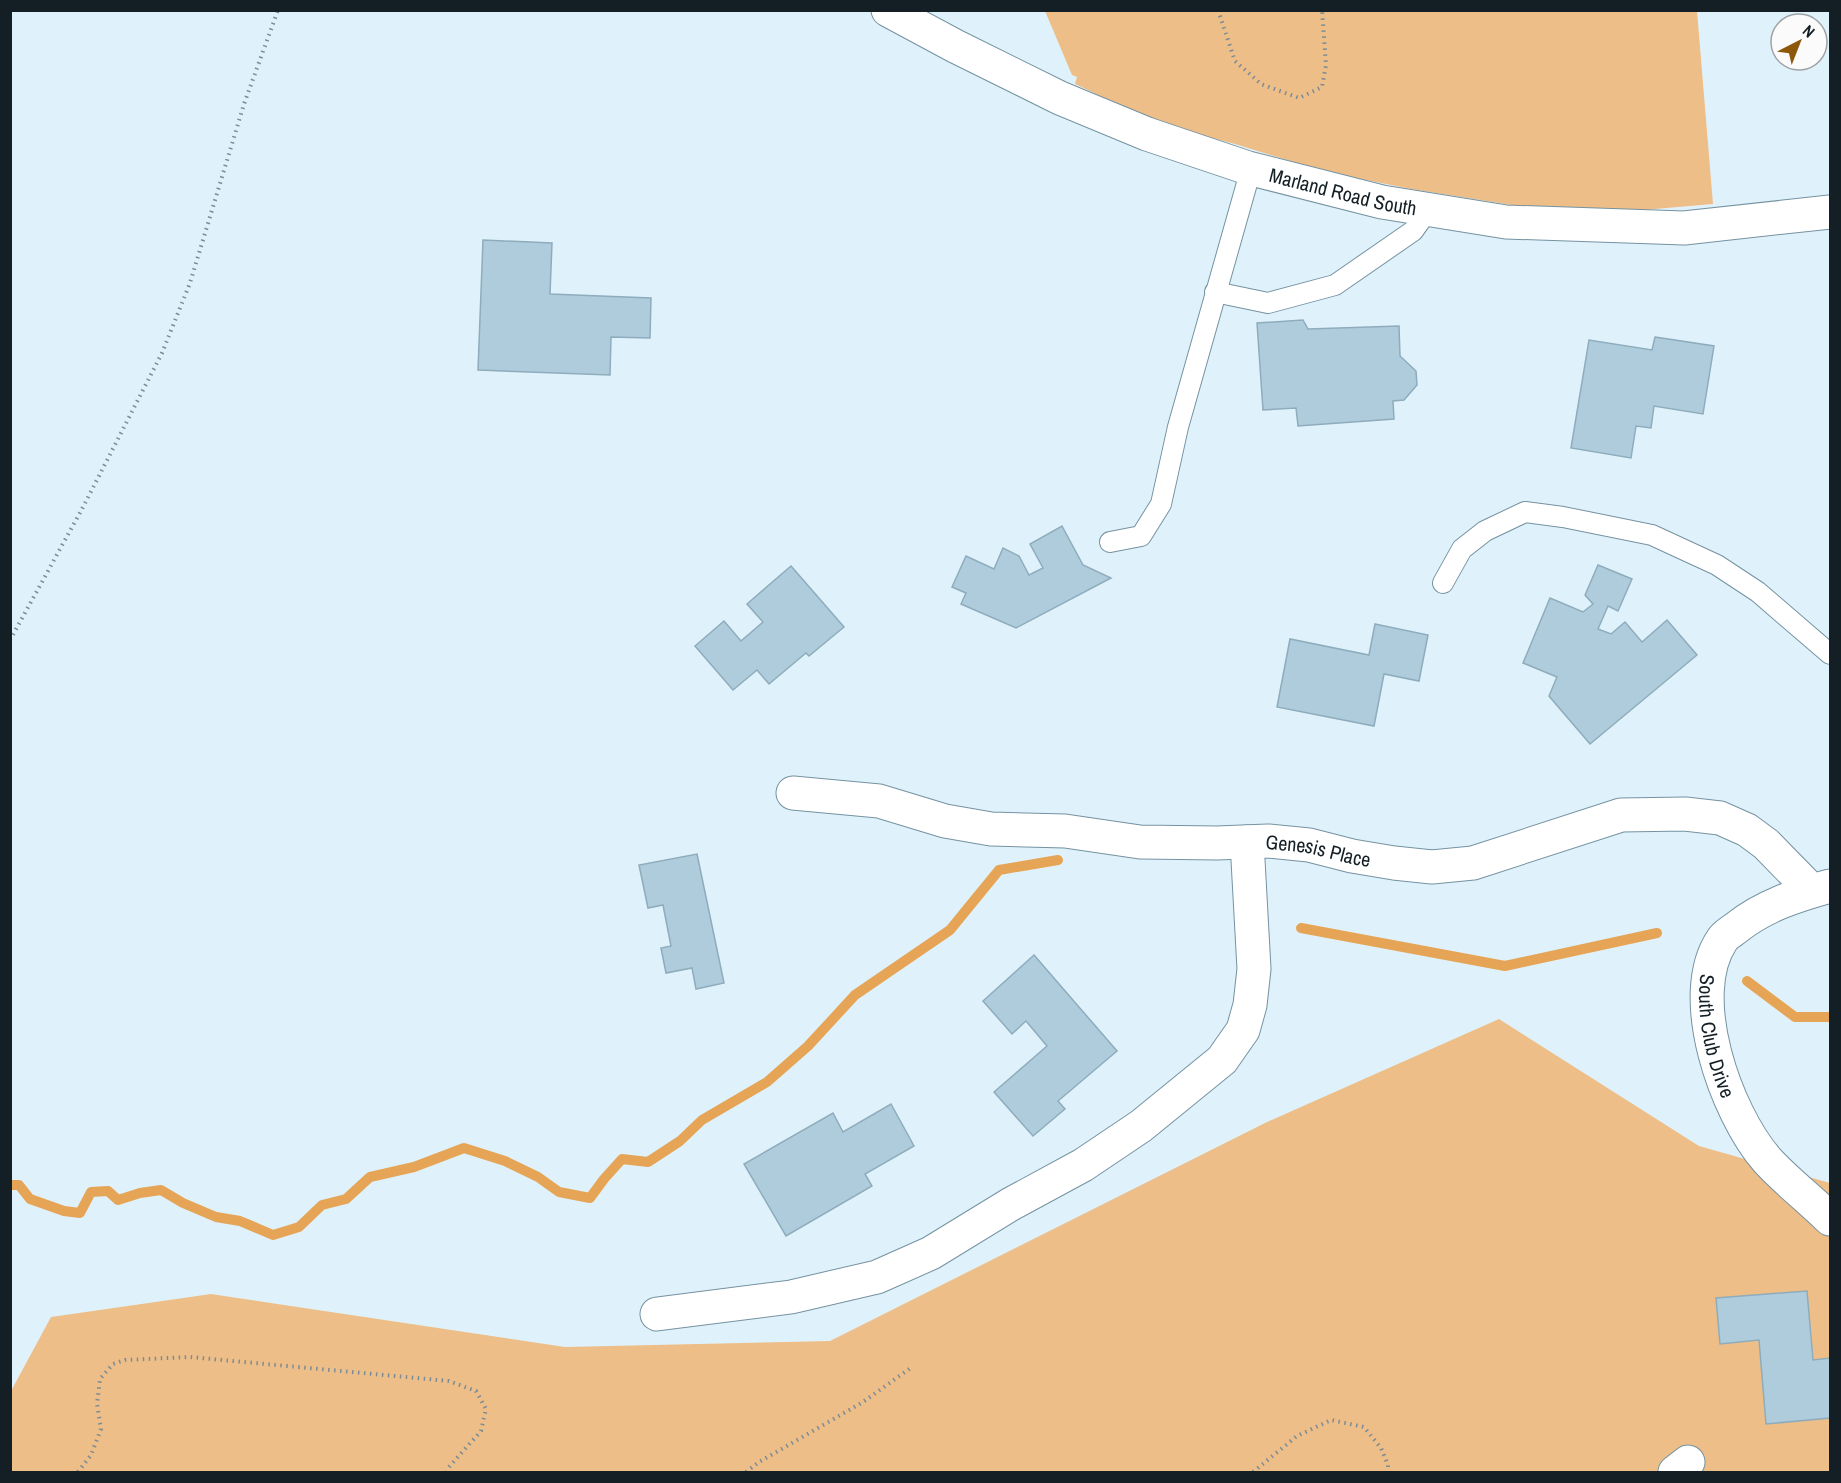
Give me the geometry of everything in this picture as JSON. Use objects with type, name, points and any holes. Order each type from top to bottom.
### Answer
[{"type":"street","name":"Marland Road South","points":[[888,10],[1060,98],[1147,134],[1251,169],[1382,202],[1506,222],[1684,228],[1830,212]]},
{"type":"street","name":"Genesis Place","points":[[793,793],[879,801],[945,821],[991,829],[1065,831],[1140,842],[1268,841],[1309,845],[1352,856],[1432,867],[1473,863],[1621,815],[1685,814],[1720,818],[1746,830],[1821,888]]},
{"type":"street","points":[[657,1314],[791,1297],[877,1277],[930,1252],[1083,1165],[1141,1126],[1222,1060],[1243,1029],[1251,1005],[1254,969],[1248,842]]},
{"type":"street","name":"South Club Drive","points":[[1821,888],[1769,906],[1723,939],[1712,961],[1707,988],[1708,1027],[1719,1069],[1749,1132],[1767,1159],[1830,1219]]},
{"type":"lane","points":[[1110,542],[1141,536],[1161,504],[1178,427],[1251,169]]},
{"type":"lane","points":[[1215,292],[1268,303],[1335,285],[1413,231],[1428,210]]},
{"type":"lane","points":[[1443,584],[1462,549],[1485,531],[1525,512],[1563,517],[1652,535],[1717,565],[1758,592],[1830,654]]},
{"type":"path","points":[[10,640],[86,501],[162,353],[190,283],[244,104],[278,10]]},
{"type":"path","points":[[1218,10],[1235,61],[1261,84],[1299,98],[1322,87],[1326,64],[1322,10]]},
{"type":"path","points":[[78,1473],[91,1455],[101,1429],[97,1404],[100,1379],[112,1364],[125,1360],[190,1357],[449,1381],[476,1391],[486,1409],[481,1431],[449,1467],[447,1473]]},
{"type":"path","points":[[746,1473],[759,1462],[863,1402],[912,1367]]},
{"type":"path","points":[[1253,1473],[1297,1436],[1331,1420],[1364,1427],[1381,1448],[1388,1465],[1388,1473]]},
{"type":"shaded area","points":[[1045,11],[1697,11],[1713,204],[1620,212],[1531,208],[1411,189],[1326,172],[1235,144],[1162,125],[1075,84],[1077,77],[1072,75]]},
{"type":"shaded area","points":[[1499,1019],[1699,1146],[1830,1183],[1830,1472],[11,1472],[11,1391],[51,1317],[211,1294],[565,1347],[830,1341],[1267,1122]]},
{"type":"building","points":[[483,240],[552,243],[550,294],[651,298],[650,338],[611,337],[610,375],[478,370]]},
{"type":"building","points":[[1303,320],[1308,329],[1399,326],[1400,356],[1416,371],[1417,385],[1404,400],[1393,401],[1394,419],[1298,426],[1296,408],[1263,410],[1257,323]]},
{"type":"building","points":[[1655,337],[1714,346],[1703,414],[1654,406],[1651,428],[1636,426],[1631,458],[1571,448],[1589,340],[1652,350]]},
{"type":"building","points":[[1062,526],[1083,565],[1111,578],[1016,628],[961,604],[966,593],[952,587],[966,556],[994,569],[1003,548],[1019,556],[1029,575],[1043,568],[1030,544]]},
{"type":"building","points":[[1598,565],[1632,579],[1618,611],[1608,606],[1598,629],[1611,634],[1625,622],[1642,642],[1667,620],[1697,655],[1590,744],[1549,696],[1557,677],[1523,663],[1550,598],[1583,612],[1593,604],[1585,595]]},
{"type":"building","points":[[791,566],[844,627],[809,656],[806,653],[769,684],[757,670],[733,690],[695,646],[724,621],[741,641],[763,622],[747,604]]},
{"type":"building","points":[[1375,624],[1428,635],[1419,681],[1384,674],[1374,726],[1277,707],[1290,639],[1369,655]]},
{"type":"building","points":[[697,854],[724,983],[696,989],[692,968],[666,973],[661,948],[671,946],[663,905],[648,908],[639,865]]},
{"type":"building","points":[[1034,955],[1117,1051],[1058,1101],[1065,1109],[1033,1136],[994,1092],[1047,1046],[1026,1021],[1012,1034],[983,1001]]},
{"type":"building","points":[[891,1104],[914,1146],[865,1174],[872,1186],[786,1236],[744,1164],[833,1113],[843,1132]]},
{"type":"building","points":[[1807,1291],[1813,1360],[1830,1358],[1830,1418],[1766,1424],[1759,1340],[1720,1344],[1716,1298]]},
{"type":"waterway","points":[[10,1185],[19,1185],[30,1199],[64,1211],[80,1213],[91,1192],[108,1191],[118,1200],[140,1193],[161,1190],[183,1203],[216,1217],[240,1221],[273,1235],[299,1227],[322,1205],[346,1199],[370,1177],[414,1167],[464,1148],[505,1161],[538,1177],[559,1192],[590,1198],[622,1159],[648,1162],[680,1141],[702,1120],[767,1082],[808,1046],[855,995],[950,930],[999,870],[1058,860]]},
{"type":"waterway","points":[[1301,928],[1505,966],[1657,933]]},
{"type":"waterway","points":[[1747,981],[1795,1017],[1830,1017]]}]
